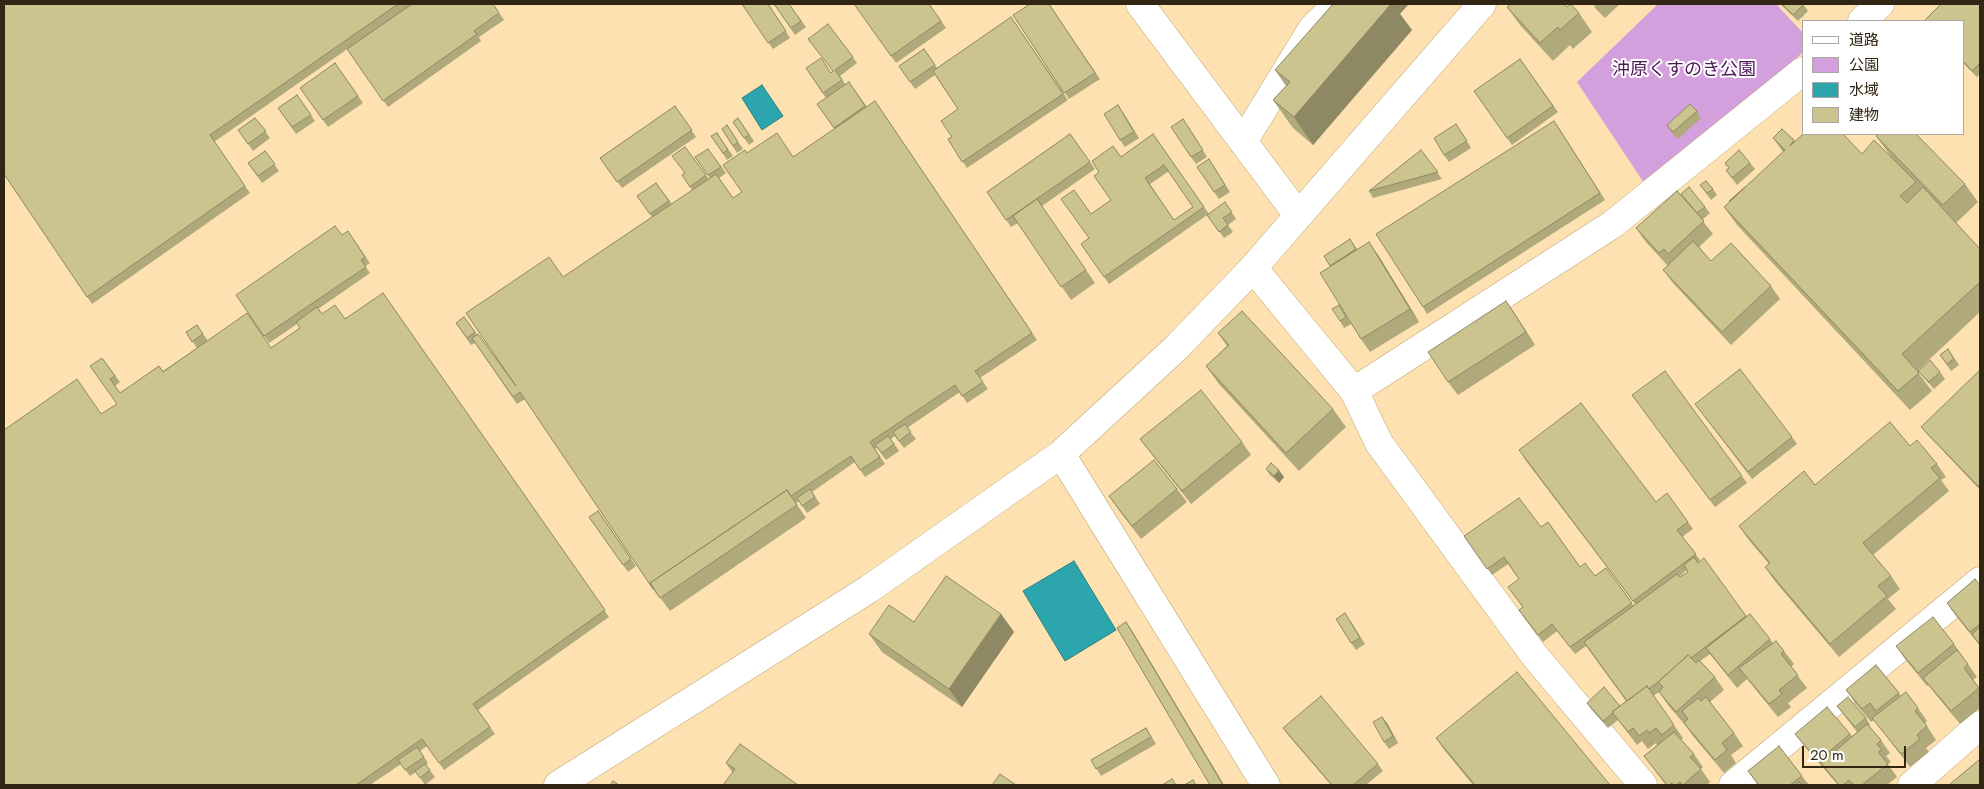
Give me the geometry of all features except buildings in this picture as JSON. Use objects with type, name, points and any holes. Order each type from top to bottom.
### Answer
[{"type":"street","points":[[1140,4],[1298,215]]},
{"type":"street","points":[[1243,142],[1312,29],[1338,4]]},
{"type":"street","points":[[558,785],[869,589],[1061,454],[1176,348],[1252,268],[1482,4]]},
{"type":"street","points":[[1863,20],[1880,4]]},
{"type":"street","points":[[1354,391],[1613,224],[1802,72]]},
{"type":"street","points":[[1252,268],[1354,391],[1378,443],[1534,655],[1643,785]]},
{"type":"street","points":[[1061,454],[1266,785]]},
{"type":"street","points":[[1732,785],[1980,581]]},
{"type":"street","points":[[1912,785],[1980,725]]},
{"type":"green space","name":"沖原くすのき公園","points":[[1658,4],[1776,4],[1802,32],[1802,53],[1752,100],[1646,186],[1577,82]]},
{"type":"water","points":[[762,85],[783,116],[762,130],[742,98]]},
{"type":"water","points":[[1074,561],[1116,630],[1065,661],[1023,591]]}]
